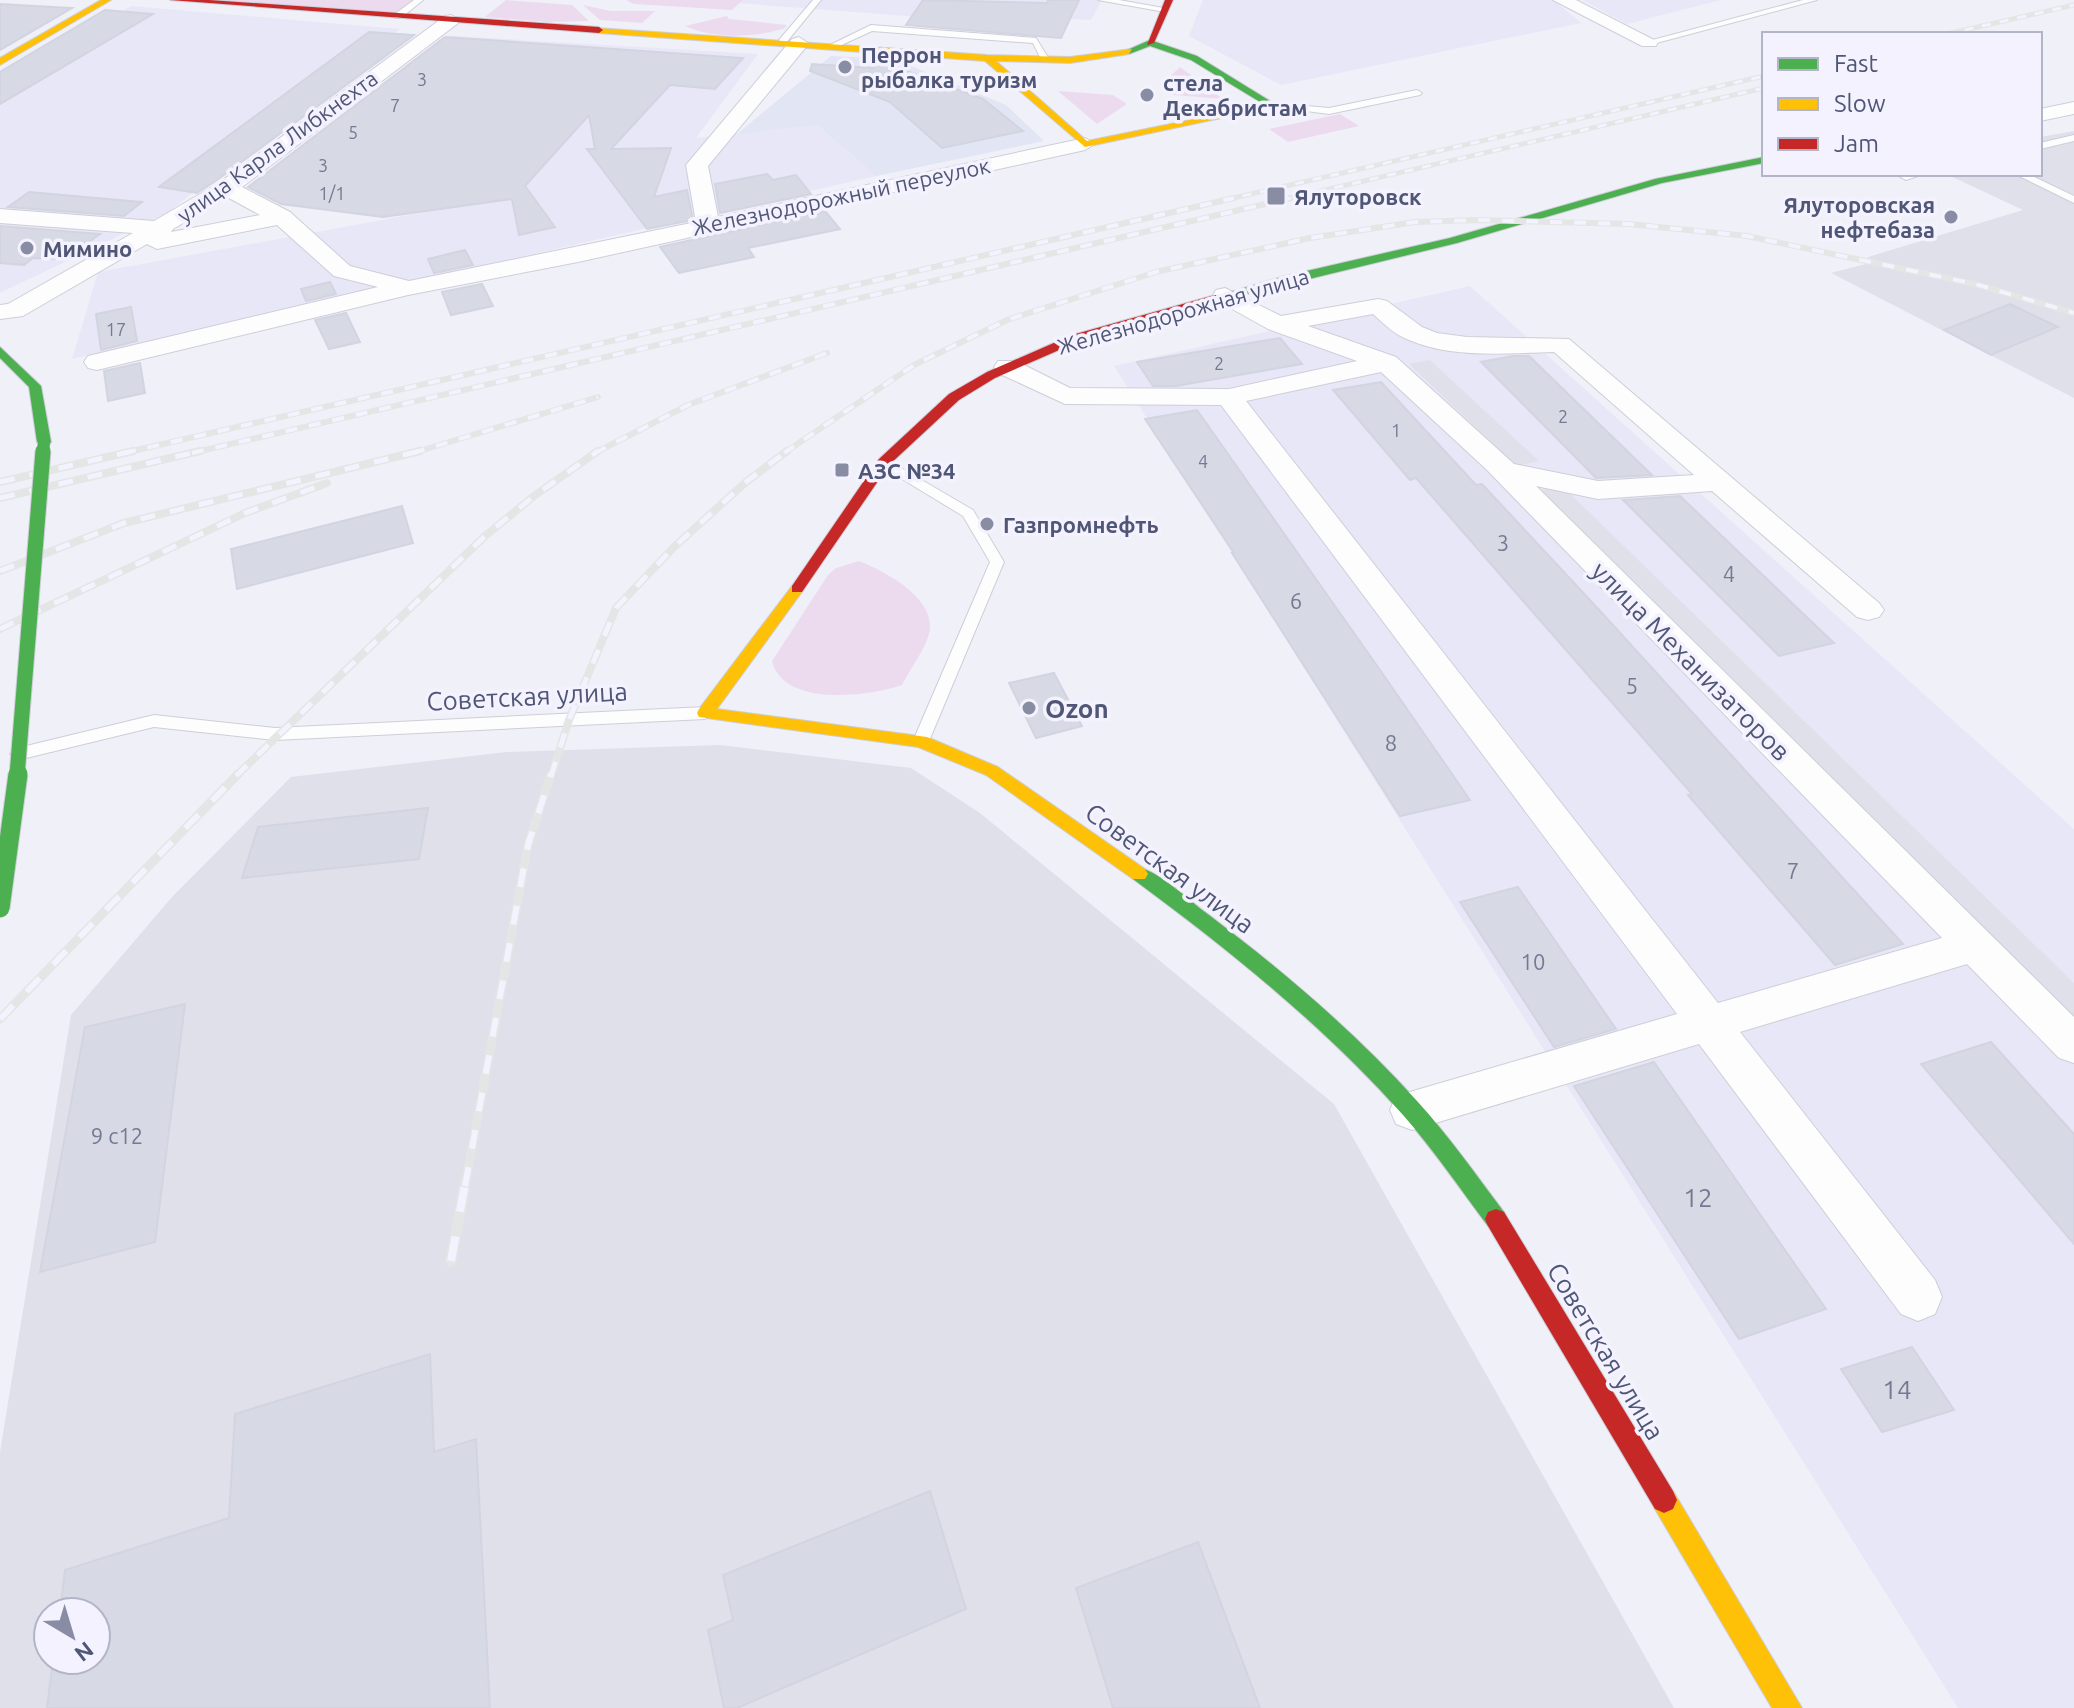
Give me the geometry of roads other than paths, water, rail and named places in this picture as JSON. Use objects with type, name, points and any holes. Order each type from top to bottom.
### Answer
[{"type":"street","points":[[0,61],[107,0]]},
{"type":"street","points":[[174,0],[987,58],[1086,60],[1116,55],[1150,43],[1194,58],[1273,106]]},
{"type":"street","points":[[1562,0],[1649,42]]},
{"type":"street","points":[[1150,43],[1167,4]]},
{"type":"street","name":"улица Карла Либкнехта","points":[[7,312],[162,228],[227,188],[451,20]]},
{"type":"street","points":[[708,224],[697,165],[791,43]]},
{"type":"street","points":[[987,58],[1085,144]]},
{"type":"street","name":"Железнодорожный переулок","points":[[97,362],[409,288],[578,255],[708,224],[1273,106]]},
{"type":"street","points":[[2042,115],[2074,108]]},
{"type":"street","name":"Железнодорожная улица","points":[[705,713],[804,580],[884,462],[954,397],[1007,367],[1076,338],[1225,295],[1483,233],[1696,171],[1762,160]]},
{"type":"street","name":"Железнодорожный переулок","points":[[227,188],[282,217],[342,271],[409,288]]},
{"type":"street","points":[[0,216],[162,228]]},
{"type":"street","points":[[123,249],[282,217]]},
{"type":"street","name":"улица Механизаторов","points":[[1225,295],[1277,324],[1387,363],[1504,471],[1972,946],[2074,1045]]},
{"type":"street","points":[[1277,324],[1378,306],[1418,335],[1490,344],[1560,344],[1868,610]]},
{"type":"street","points":[[0,351],[35,386],[44,442],[33,618],[12,839],[0,908]]},
{"type":"street","points":[[1007,367],[1065,396],[1229,397],[1387,363]]},
{"type":"street","points":[[1229,397],[1918,1297]]},
{"type":"street","points":[[1504,471],[1598,490],[1717,482]]},
{"type":"street","name":"Советская улица","points":[[705,713],[921,741],[992,771],[1157,887],[1284,986],[1355,1050],[1412,1110],[1501,1225],[1788,1708]]},
{"type":"street","points":[[1412,1110],[1972,946]]},
{"type":"lane","points":[[398,16],[419,0]]},
{"type":"lane","points":[[791,43],[817,0]]},
{"type":"lane","points":[[1102,0],[1167,4]]},
{"type":"lane","points":[[1649,42],[1813,0]]},
{"type":"lane","points":[[832,46],[871,28],[1036,41],[1045,59]]},
{"type":"lane","points":[[1273,106],[1329,111],[1417,93]]},
{"type":"lane","points":[[2042,146],[2074,138]]},
{"type":"lane","points":[[2024,176],[2074,200]]},
{"type":"lane","points":[[884,462],[968,513],[997,562],[921,741]]},
{"type":"lane","name":"Советская улица","points":[[0,760],[55,743],[154,721],[275,734],[705,713]]},
{"type":"railway","points":[[1956,32],[2074,5]]},
{"type":"railway","points":[[1225,200],[1762,76]]},
{"type":"railway","points":[[1282,200],[1762,88]]},
{"type":"railway","points":[[124,453],[1234,198]]},
{"type":"railway","points":[[192,453],[1291,198]]},
{"type":"railway","points":[[784,453],[914,365],[1007,320],[1156,272],[1310,238],[1415,222],[1478,220],[1629,224],[1747,236],[1975,284],[2074,313]]},
{"type":"railway","points":[[596,453],[688,405],[827,353]]},
{"type":"railway","points":[[418,451],[598,397]]},
{"type":"railway","points":[[0,482],[133,451]]},
{"type":"railway","points":[[0,498],[200,451]]},
{"type":"railway","points":[[0,571],[124,523],[418,451]]},
{"type":"railway","points":[[413,453],[418,451]]},
{"type":"railway","points":[[551,776],[569,720],[616,608],[674,547],[746,482],[787,451]]},
{"type":"railway","points":[[237,775],[485,536],[534,496],[596,453]]},
{"type":"railway","points":[[0,629],[245,513],[327,483]]},
{"type":"railway","points":[[465,1186],[528,845],[551,774]]},
{"type":"railway","points":[[0,1019],[237,775]]},
{"type":"railway","points":[[451,1261],[465,1184]]},
{"type":"place","name":"Перрон рыбалка туризм","points":[[845,67]]},
{"type":"place","name":"стела Декабристам","points":[[1147,95]]},
{"type":"place","name":"Ялуторовск","points":[[1276,196]]},
{"type":"place","name":"Ялуторовская нефтебаза","points":[[1951,217]]},
{"type":"place","name":"Мимино","points":[[27,248]]},
{"type":"place","name":"АЗС №34","points":[[842,470]]},
{"type":"place","name":"Газпромнефть","points":[[987,524]]},
{"type":"place","name":"Ozon","points":[[1029,708]]}]
